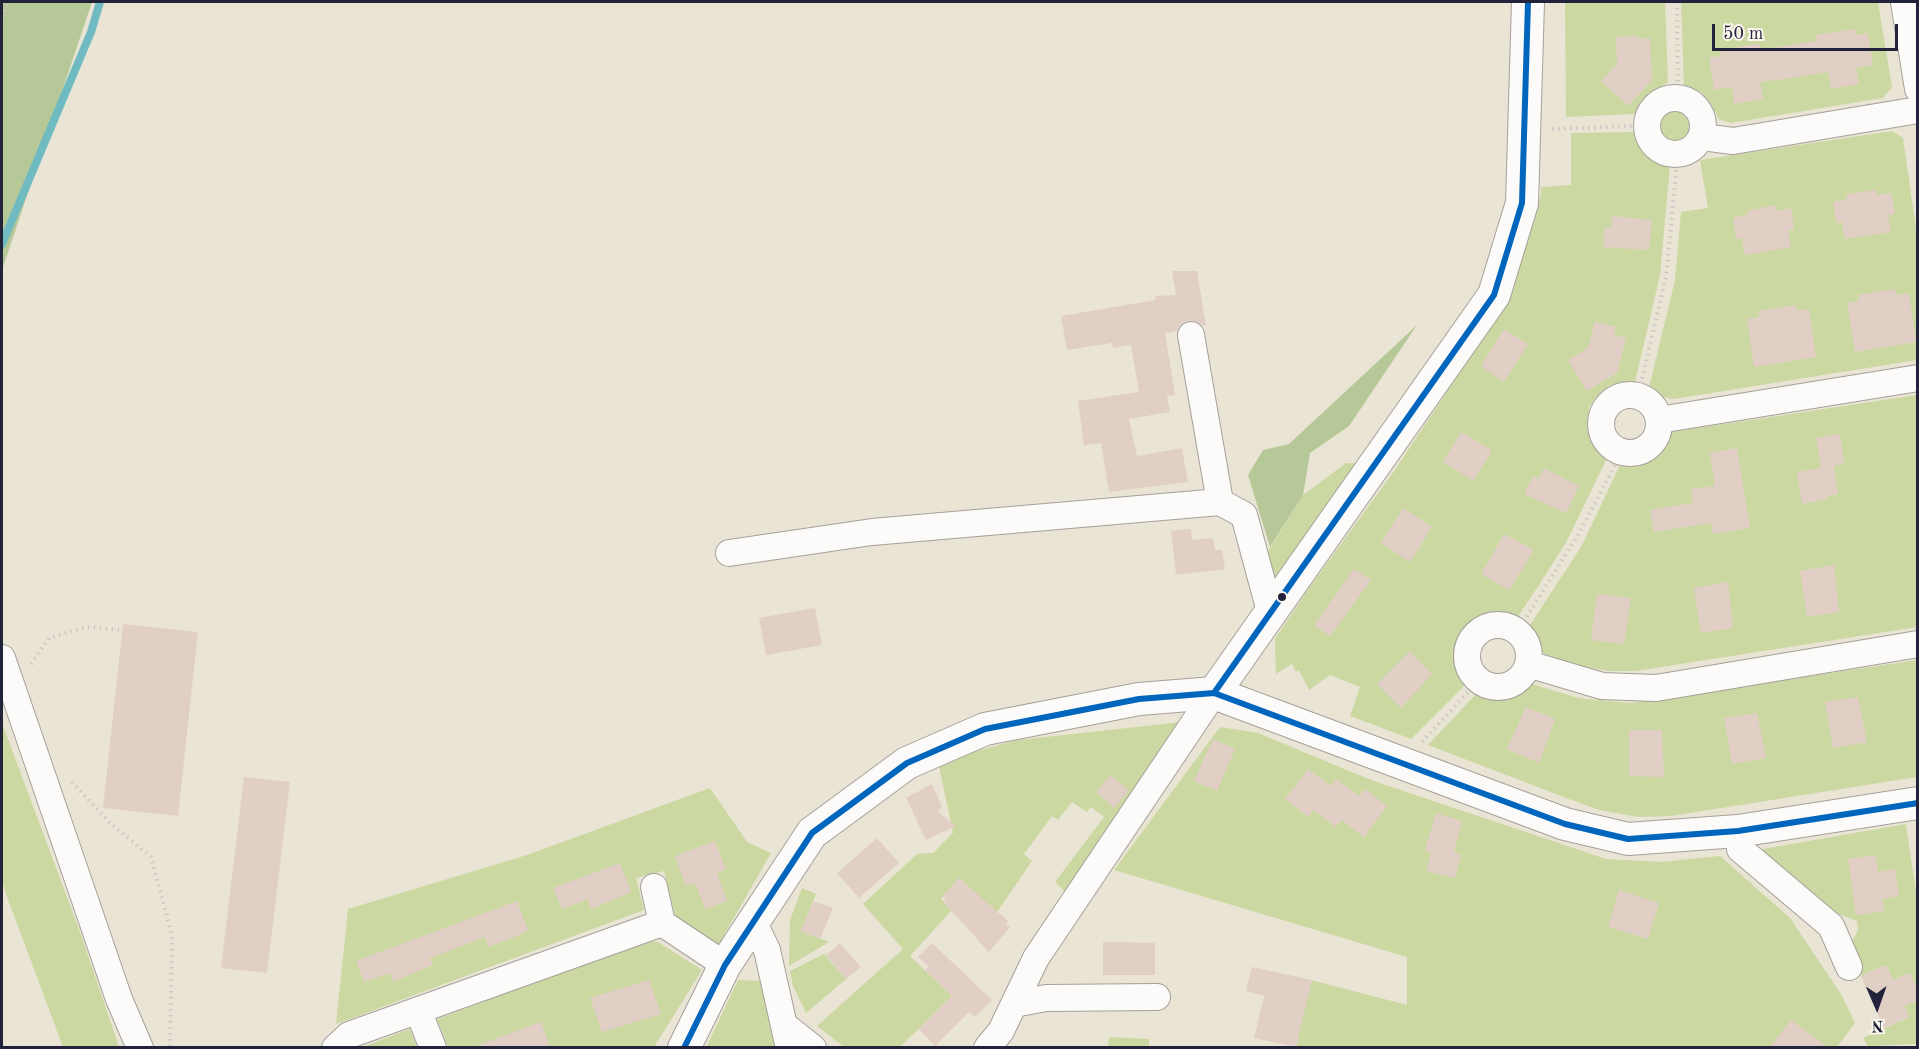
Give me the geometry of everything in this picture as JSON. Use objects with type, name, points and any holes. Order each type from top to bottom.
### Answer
[{"type":"street","points":[[998,1042],[1036,958],[1214,693],[1494,295],[1522,203],[1528,2]]},
{"type":"street","points":[[1904,2],[1917,89]]},
{"type":"street","points":[[1678,98],[1694,104],[1700,111],[1704,128],[1702,137],[1691,150],[1674,154],[1659,149],[1649,136],[1647,128],[1652,109],[1668,99],[1678,98]]},
{"type":"street","points":[[1702,137],[1733,141],[1917,110]]},
{"type":"street","points":[[1191,334],[1220,502]]},
{"type":"street","points":[[1659,420],[1917,378]]},
{"type":"street","points":[[1628,395],[1638,396],[1654,408],[1659,420],[1659,430],[1648,447],[1639,451],[1622,452],[1606,440],[1601,421],[1610,403],[1628,395]]},
{"type":"street","points":[[729,553],[872,532],[1220,502],[1244,515],[1271,615]]},
{"type":"street","points":[[1500,625],[1517,632],[1528,647],[1528,664],[1524,674],[1508,686],[1497,688],[1478,681],[1468,666],[1466,655],[1474,635],[1489,626],[1500,625]]},
{"type":"street","points":[[1528,664],[1602,686],[1656,688],[1917,644]]},
{"type":"street","points":[[2,658],[119,999],[140,1047]]},
{"type":"street","points":[[684,1047],[725,965],[812,832],[907,763],[985,729],[1139,699],[1214,693],[1565,824],[1628,839],[1738,831],[1917,803]]},
{"type":"street","points":[[1738,831],[1740,849],[1830,926],[1849,967]]},
{"type":"street","points":[[654,887],[662,923],[713,957]]},
{"type":"street","points":[[753,921],[767,950],[786,1036],[813,1047]]},
{"type":"street","points":[[335,1047],[349,1035],[662,923]]},
{"type":"street","points":[[1014,1004],[1046,998],[1157,997]]},
{"type":"street","points":[[418,1010],[433,1047]]},
{"type":"path","points":[[2,16],[9,2]]},
{"type":"path","points":[[1677,2],[1678,98]]},
{"type":"path","points":[[1638,396],[1666,277],[1677,164],[1674,154]]},
{"type":"path","points":[[1517,632],[1578,535],[1622,452]]},
{"type":"path","points":[[28,670],[49,638],[86,627],[122,630]]},
{"type":"path","points":[[1415,748],[1478,681]]},
{"type":"path","points":[[66,776],[110,823],[151,857],[172,935],[170,1047]]},
{"type":"green space","points":[[2,2],[92,2],[2,270]]},
{"type":"green space","points":[[1565,2],[1665,2],[1668,82],[1645,98],[1634,114],[1566,117]]},
{"type":"green space","points":[[1681,2],[1878,2],[1892,87],[1883,98],[1731,123],[1719,119],[1710,102],[1701,92],[1684,85]]},
{"type":"green space","points":[[1675,111],[1681,112],[1689,120],[1689,132],[1681,140],[1675,141],[1669,140],[1661,132],[1660,126],[1661,120],[1669,112]]},
{"type":"green space","points":[[1892,131],[1903,138],[1917,235],[1917,360],[1674,399],[1661,397],[1649,388],[1675,280],[1681,212],[1708,208],[1700,160]]},
{"type":"green space","points":[[1636,132],[1647,156],[1670,165],[1660,275],[1635,382],[1609,386],[1595,398],[1589,407],[1587,426],[1590,437],[1594,446],[1607,458],[1567,541],[1539,585],[1517,618],[1504,614],[1490,614],[1477,619],[1466,628],[1458,642],[1456,658],[1467,683],[1411,739],[1350,716],[1360,687],[1330,675],[1309,690],[1299,670],[1296,672],[1292,664],[1276,674],[1275,639],[1392,474],[1507,302],[1541,195],[1541,187],[1571,185],[1571,133]]},
{"type":"green space","points":[[1417,325],[1349,426],[1310,453],[1303,495],[1270,547],[1248,475],[1263,450],[1289,444]]},
{"type":"green space","points":[[1917,395],[1917,627],[1636,671],[1608,671],[1580,666],[1545,654],[1538,647],[1528,628],[1581,547],[1621,463],[1642,462],[1654,453],[1671,432]]},
{"type":"green space","points":[[1346,463],[1367,464],[1326,517],[1317,518],[1276,581],[1262,561],[1303,495]]},
{"type":"green space","points":[[1917,660],[1917,777],[1671,816],[1638,817],[1599,810],[1428,745],[1479,691],[1495,695],[1532,684],[1578,698],[1630,703]]},
{"type":"green space","points":[[1181,722],[1065,892],[1055,882],[1104,817],[1091,807],[1087,812],[1072,802],[1058,820],[1052,816],[1024,854],[1032,861],[995,915],[956,916],[976,893],[959,878],[941,899],[952,910],[910,956],[952,996],[900,1047],[844,1047],[817,1026],[903,949],[863,904],[917,854],[933,853],[953,833],[938,761],[1018,740]]},
{"type":"green space","points":[[2,723],[80,932],[119,1047],[63,1047],[6,894],[2,881]]},
{"type":"green space","points":[[1220,727],[1258,733],[1371,780],[1606,859],[1661,862],[1720,856],[1790,918],[1841,994],[1855,1023],[1836,1048],[1296,1047],[1311,980],[1407,1005],[1407,957],[1114,870]]},
{"type":"green space","points":[[710,788],[747,842],[771,853],[719,944],[676,919],[664,871],[636,878],[644,910],[336,1024],[348,909],[527,855]]},
{"type":"green space","points":[[1906,824],[1918,905],[1917,991],[1910,973],[1893,980],[1886,965],[1861,976],[1847,955],[1858,929],[1857,921],[1818,906],[1757,850]]},
{"type":"green space","points":[[802,888],[816,894],[801,931],[829,942],[789,966],[790,920]]},
{"type":"green space","points":[[647,941],[658,942],[702,970],[654,1047],[448,1047],[437,1019]]},
{"type":"green space","points":[[824,954],[846,979],[806,1013],[793,986],[790,971]]},
{"type":"green space","points":[[738,980],[763,981],[778,1047],[706,1048]]},
{"type":"green space","points":[[1917,1000],[1917,1044],[1868,1046],[1863,1038],[1909,1017],[1904,1006]]},
{"type":"green space","points":[[410,1029],[417,1047],[362,1047],[365,1046]]},
{"type":"green space","points":[[1109,1037],[1149,1039],[1149,1047],[1108,1047]]},
{"type":"building","points":[[1855,29],[1856,35],[1868,33],[1873,65],[1856,68],[1859,84],[1831,89],[1828,72],[1760,82],[1763,99],[1734,104],[1732,87],[1714,90],[1709,58],[1721,56],[1720,50],[1759,44],[1760,50],[1817,41],[1816,35]]},
{"type":"building","points":[[1638,36],[1638,39],[1650,38],[1652,80],[1628,106],[1601,81],[1617,64],[1616,37]]},
{"type":"building","points":[[1876,190],[1876,195],[1891,193],[1895,214],[1888,215],[1891,232],[1845,239],[1842,222],[1836,223],[1833,202],[1847,199],[1847,194]]},
{"type":"building","points":[[1775,205],[1776,211],[1791,208],[1794,229],[1788,231],[1791,247],[1745,255],[1742,238],[1736,239],[1733,218],[1747,215],[1747,211]]},
{"type":"building","points":[[1612,216],[1652,220],[1649,250],[1603,247],[1605,227],[1611,228]]},
{"type":"building","points":[[1172,271],[1197,271],[1206,326],[1189,320],[1181,324],[1177,331],[1165,333],[1175,395],[1167,396],[1170,412],[1129,419],[1137,456],[1182,448],[1188,482],[1109,492],[1101,443],[1084,445],[1078,401],[1139,392],[1131,345],[1113,348],[1112,343],[1067,350],[1061,316],[1156,300],[1155,296],[1176,295]]},
{"type":"building","points":[[1895,289],[1896,295],[1909,293],[1916,342],[1855,352],[1847,303],[1859,301],[1858,295]]},
{"type":"building","points":[[1796,305],[1797,311],[1809,309],[1816,357],[1754,367],[1747,319],[1759,317],[1758,311]]},
{"type":"building","points":[[1595,322],[1616,327],[1614,335],[1626,338],[1617,373],[1587,391],[1568,360],[1588,348]]},
{"type":"building","points":[[1504,329],[1528,344],[1504,382],[1481,366]]},
{"type":"building","points":[[1461,432],[1492,450],[1474,481],[1443,462]]},
{"type":"building","points":[[1840,434],[1844,464],[1821,468],[1816,438]]},
{"type":"building","points":[[1737,448],[1750,528],[1713,534],[1712,523],[1654,532],[1650,510],[1693,503],[1691,489],[1715,486],[1710,453]]},
{"type":"building","points":[[1834,466],[1838,494],[1827,496],[1828,499],[1802,504],[1797,472]]},
{"type":"building","points":[[1544,468],[1579,486],[1566,513],[1524,494],[1533,476],[1538,479]]},
{"type":"building","points":[[1403,508],[1432,527],[1410,562],[1381,543]]},
{"type":"building","points":[[1191,529],[1192,540],[1213,538],[1215,550],[1222,550],[1225,569],[1176,575],[1171,531]]},
{"type":"building","points":[[1504,534],[1534,550],[1509,590],[1481,574]]},
{"type":"building","points":[[1834,565],[1839,612],[1807,617],[1800,571]]},
{"type":"building","points":[[1354,569],[1371,580],[1330,636],[1314,625]]},
{"type":"building","points":[[1728,582],[1733,628],[1701,633],[1694,588]]},
{"type":"building","points":[[1597,594],[1631,598],[1624,644],[1591,640]]},
{"type":"building","points":[[815,608],[822,645],[766,655],[759,618]]},
{"type":"building","points":[[123,624],[198,632],[178,816],[103,808]]},
{"type":"building","points":[[1410,651],[1432,674],[1401,708],[1377,684]]},
{"type":"building","points":[[1858,697],[1867,742],[1833,748],[1825,702]]},
{"type":"building","points":[[1526,707],[1555,719],[1539,763],[1507,749]]},
{"type":"building","points":[[1757,713],[1766,758],[1732,764],[1724,718]]},
{"type":"building","points":[[1629,730],[1662,730],[1664,777],[1629,776]]},
{"type":"building","points":[[1213,739],[1235,749],[1217,791],[1194,781]]},
{"type":"building","points":[[1308,769],[1331,786],[1336,779],[1359,796],[1365,789],[1387,806],[1364,837],[1341,820],[1336,827],[1313,810],[1308,817],[1285,799]]},
{"type":"building","points":[[1110,775],[1129,791],[1114,808],[1096,792]]},
{"type":"building","points":[[244,777],[290,782],[267,973],[221,968]]},
{"type":"building","points":[[932,784],[942,806],[938,812],[956,826],[926,840],[906,798]]},
{"type":"building","points":[[1436,813],[1462,821],[1454,852],[1461,855],[1455,878],[1426,871],[1431,853],[1425,850]]},
{"type":"building","points":[[877,838],[899,863],[859,898],[837,873]]},
{"type":"building","points":[[715,841],[726,869],[717,873],[727,901],[705,909],[695,883],[686,886],[675,856]]},
{"type":"building","points":[[1876,855],[1878,872],[1895,869],[1899,896],[1882,899],[1884,911],[1856,915],[1848,859]]},
{"type":"building","points":[[620,863],[631,892],[591,909],[588,899],[562,909],[553,888]]},
{"type":"building","points":[[959,878],[1008,921],[1006,924],[1010,927],[989,952],[947,906],[943,896]]},
{"type":"building","points":[[1619,890],[1659,903],[1648,939],[1608,927]]},
{"type":"building","points":[[517,901],[528,930],[520,935],[488,947],[485,937],[430,958],[433,965],[393,982],[390,973],[364,982],[356,961]]},
{"type":"building","points":[[813,901],[833,908],[820,939],[801,931]]},
{"type":"building","points":[[1103,942],[1155,943],[1155,975],[1103,975]]},
{"type":"building","points":[[840,943],[861,967],[846,979],[826,955]]},
{"type":"building","points":[[932,943],[992,1000],[975,1017],[969,1012],[935,1046],[919,1029],[952,996],[925,970],[929,967],[918,957]]},
{"type":"building","points":[[1886,965],[1893,980],[1910,973],[1917,991],[1917,1000],[1904,1006],[1909,1017],[1884,1028],[1861,976]]},
{"type":"building","points":[[1252,967],[1312,980],[1296,1047],[1254,1038],[1264,996],[1246,991]]},
{"type":"building","points":[[649,980],[661,1014],[602,1032],[590,998]]},
{"type":"building","points":[[1791,1020],[1828,1047],[1770,1047]]},
{"type":"building","points":[[541,1022],[550,1047],[479,1047],[478,1045]]},
{"type":"waterway","points":[[2,244],[91,32],[100,2]]},
{"type":"transit line","points":[[1214,693],[1494,295],[1522,203],[1528,2]]},
{"type":"transit line","points":[[684,1048],[725,965],[812,833],[907,763],[985,729],[1139,699],[1214,693],[1565,824],[1628,839],[1738,831],[1918,803]]}]
